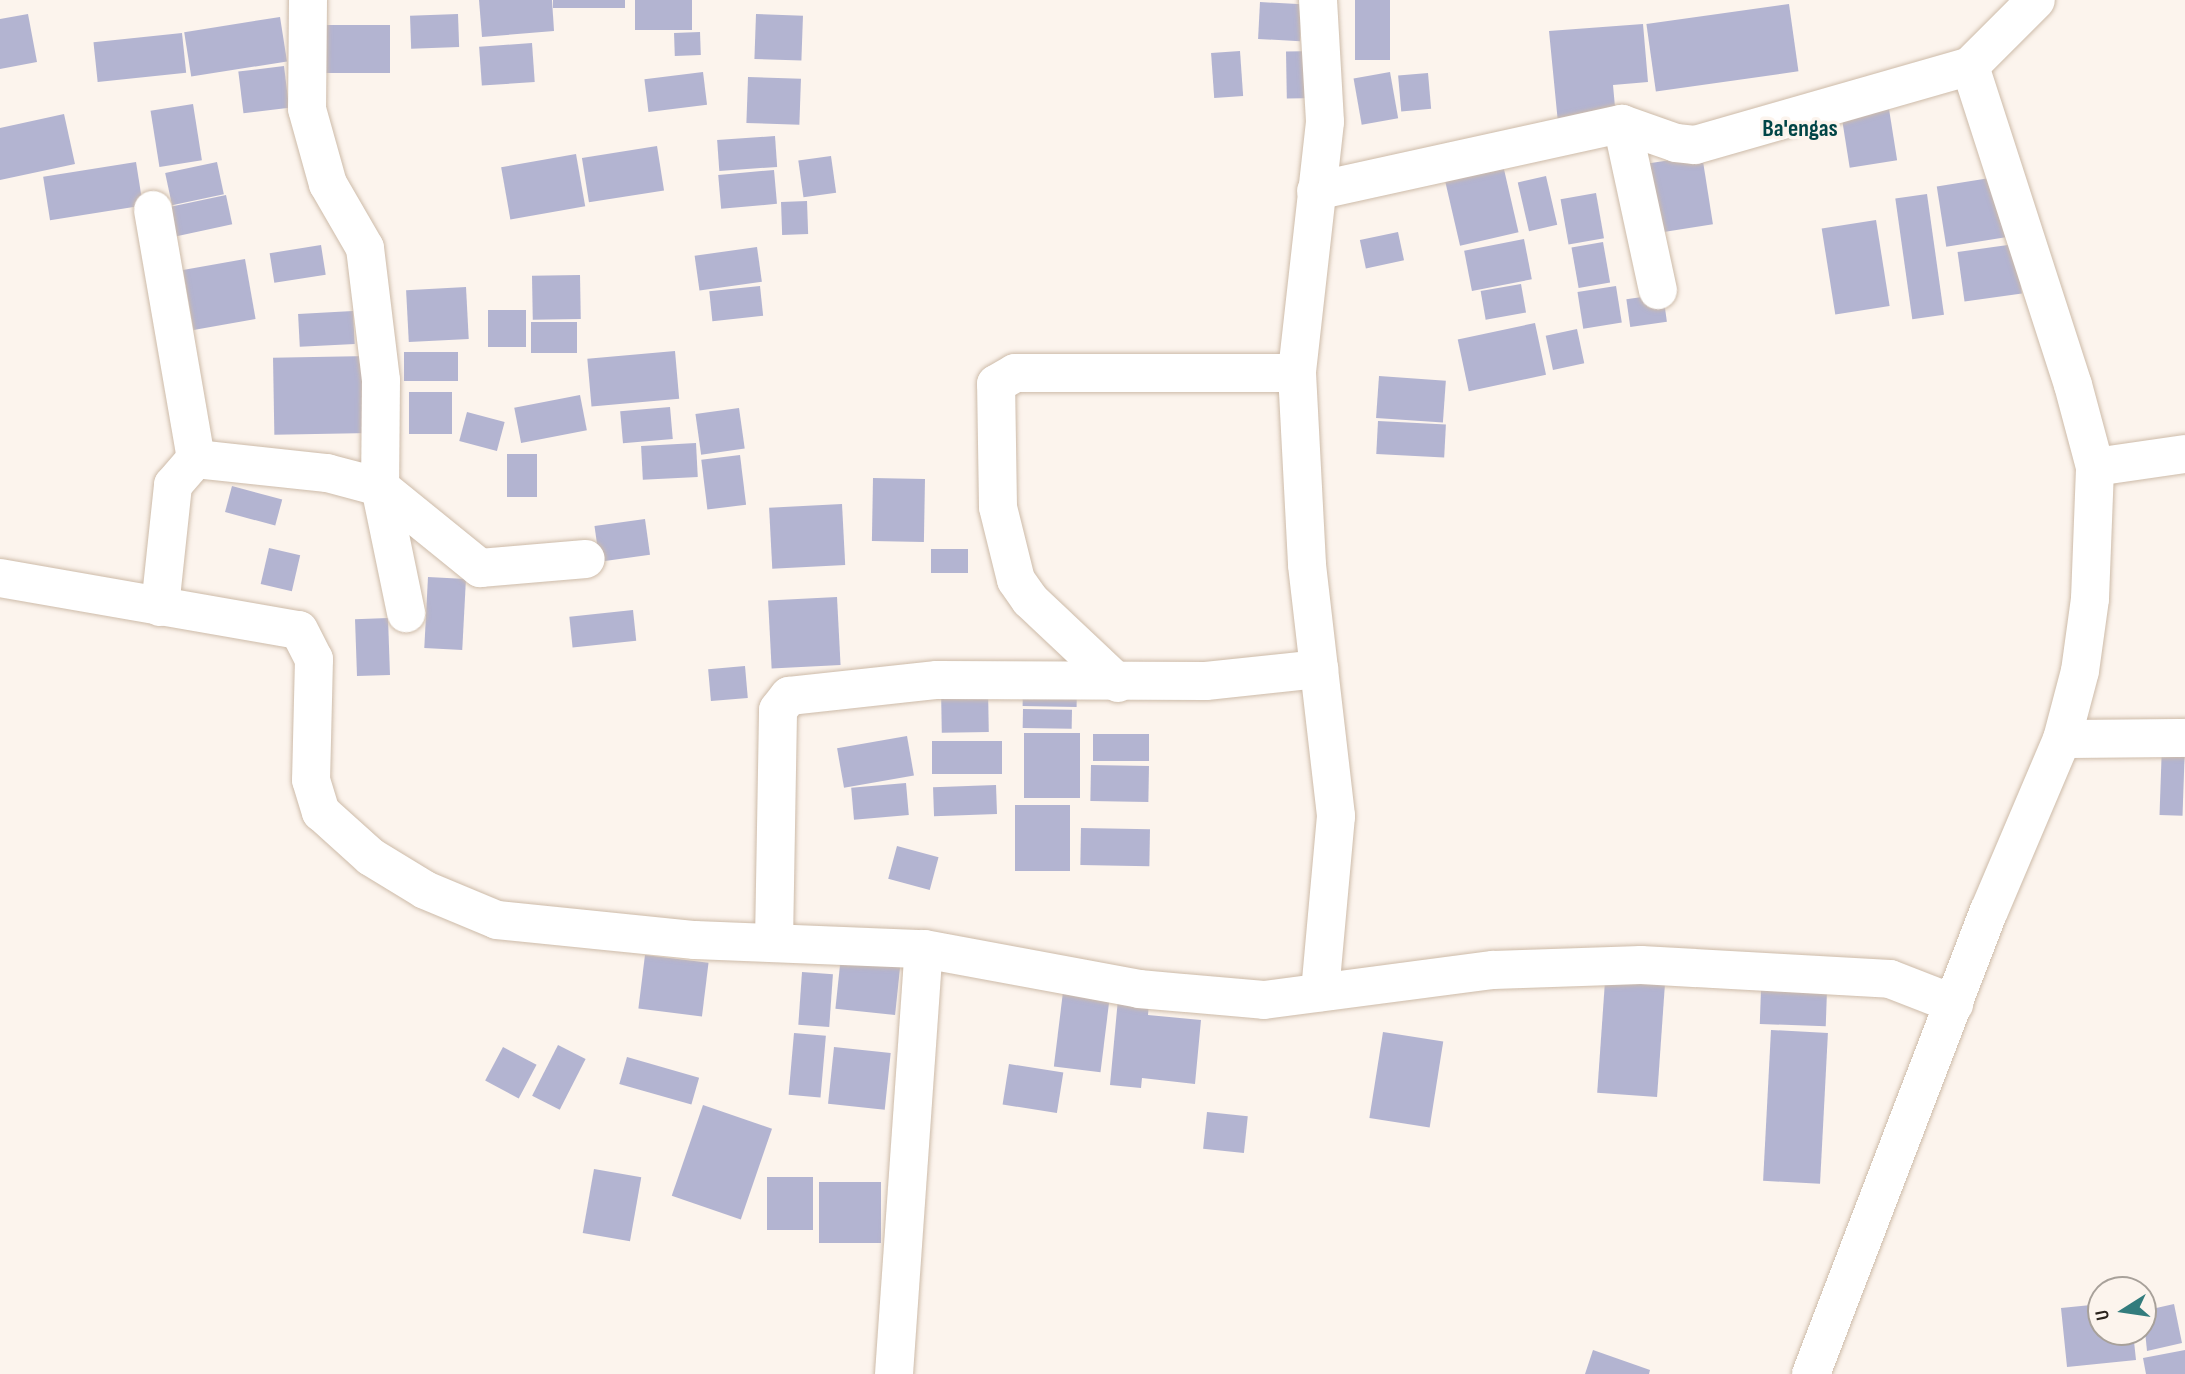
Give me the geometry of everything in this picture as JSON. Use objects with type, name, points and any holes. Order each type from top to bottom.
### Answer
[{"type":"street","points":[[308,0],[304,84],[310,130],[328,184],[365,248],[375,310],[382,419],[380,487],[406,613]]},
{"type":"street","points":[[1318,0],[1325,122],[1297,373],[1297,443],[1336,816],[1320,992]]},
{"type":"street","points":[[1316,191],[1622,124],[1675,143],[1695,145],[1970,66],[2036,0]]},
{"type":"street","points":[[1811,1374],[1954,1004],[2062,739],[2080,671],[2090,599],[2095,467],[2073,385],[1970,66]]},
{"type":"street","points":[[1622,124],[1658,290]]},
{"type":"street","points":[[153,210],[196,459]]},
{"type":"street","points":[[1118,683],[1030,600],[1016,580],[998,507],[996,384],[1015,373],[1297,373]]},
{"type":"street","points":[[2095,467],[2185,454]]},
{"type":"street","points":[[196,459],[327,473],[380,487],[476,566],[586,559]]},
{"type":"street","points":[[160,607],[173,485],[196,459]]},
{"type":"street","points":[[0,578],[160,607],[277,623],[304,634],[314,659],[311,780],[321,812],[370,857],[425,890],[497,920],[695,940],[923,949],[1207,997],[1264,1000],[1493,970],[1641,965],[1889,979],[1954,1004]]},
{"type":"street","points":[[774,942],[775,770],[782,701],[809,691],[937,680],[1118,683],[1206,681],[1319,669]]},
{"type":"street","points":[[2062,739],[2185,738]]},
{"type":"street","points":[[894,1374],[923,949]]},
{"type":"building","points":[[479,0],[552,0],[554,31],[482,37]]},
{"type":"building","points":[[553,0],[625,0],[625,8],[553,8]]},
{"type":"building","points":[[635,0],[692,0],[692,30],[635,30]]},
{"type":"building","points":[[1355,0],[1390,0],[1390,60],[1355,60]]},
{"type":"building","points":[[1260,2],[1302,4],[1300,41],[1258,39]]},
{"type":"building","points":[[1789,4],[1798,71],[1656,91],[1646,24]]},
{"type":"building","points":[[28,14],[37,62],[0,69],[0,19]]},
{"type":"building","points":[[458,14],[459,47],[411,49],[410,16]]},
{"type":"building","points":[[756,14],[803,16],[801,61],[754,59]]},
{"type":"building","points":[[280,17],[287,61],[191,77],[184,32]]},
{"type":"building","points":[[1643,24],[1648,82],[1613,85],[1616,118],[1558,123],[1549,31]]},
{"type":"building","points":[[321,25],[390,25],[390,73],[321,73]]},
{"type":"building","points":[[700,32],[701,55],[675,56],[674,33]]},
{"type":"building","points":[[182,33],[186,73],[98,82],[93,42]]},
{"type":"building","points":[[532,43],[535,82],[482,86],[479,47]]},
{"type":"building","points":[[1240,51],[1243,96],[1214,98],[1211,53]]},
{"type":"building","points":[[1320,51],[1321,98],[1287,99],[1286,52]]},
{"type":"building","points":[[284,66],[289,108],[243,113],[238,72]]},
{"type":"building","points":[[703,72],[707,105],[648,112],[644,79]]},
{"type":"building","points":[[1390,72],[1398,118],[1362,125],[1354,78]]},
{"type":"building","points":[[1428,73],[1431,109],[1401,111],[1398,76]]},
{"type":"building","points":[[748,77],[801,79],[799,125],[746,123]]},
{"type":"building","points":[[193,104],[202,160],[159,167],[151,111]]},
{"type":"building","points":[[1889,109],[1897,160],[1850,168],[1842,117]]},
{"type":"building","points":[[64,114],[75,164],[0,180],[0,128]]},
{"type":"building","points":[[775,136],[777,167],[719,171],[717,140]]},
{"type":"building","points":[[657,146],[664,190],[589,202],[582,158]]},
{"type":"building","points":[[576,154],[585,206],[510,219],[501,167]]},
{"type":"building","points":[[1702,155],[1713,224],[1661,232],[1650,163]]},
{"type":"building","points":[[831,156],[836,193],[803,197],[798,161]]},
{"type":"building","points":[[136,162],[143,205],[50,220],[43,177]]},
{"type":"building","points":[[217,162],[224,194],[172,205],[165,173]]},
{"type":"building","points":[[1503,165],[1519,232],[1460,246],[1445,178]]},
{"type":"building","points":[[774,170],[777,204],[721,209],[718,175]]},
{"type":"building","points":[[1546,176],[1557,225],[1529,231],[1518,183]]},
{"type":"building","points":[[1996,177],[2006,237],[1946,247],[1937,186]]},
{"type":"building","points":[[1596,193],[1604,238],[1569,245],[1561,199]]},
{"type":"building","points":[[1927,194],[1944,315],[1912,319],[1895,198]]},
{"type":"building","points":[[226,195],[232,224],[176,236],[169,207]]},
{"type":"building","points":[[807,201],[808,234],[782,235],[781,202]]},
{"type":"building","points":[[1876,220],[1890,306],[1835,315],[1822,229]]},
{"type":"building","points":[[1398,232],[1404,260],[1366,268],[1360,240]]},
{"type":"building","points":[[1524,239],[1532,279],[1472,291],[1464,251]]},
{"type":"building","points":[[1603,242],[1610,282],[1579,288],[1571,248]]},
{"type":"building","points":[[2015,244],[2022,294],[1965,302],[1958,252]]},
{"type":"building","points":[[321,245],[326,275],[274,283],[270,253]]},
{"type":"building","points":[[757,247],[762,282],[699,290],[695,256]]},
{"type":"building","points":[[245,259],[256,319],[194,330],[183,270]]},
{"type":"building","points":[[580,275],[581,319],[533,320],[532,276]]},
{"type":"building","points":[[1521,284],[1526,313],[1486,320],[1481,291]]},
{"type":"building","points":[[760,286],[763,316],[712,321],[709,291]]},
{"type":"building","points":[[1616,286],[1622,323],[1583,329],[1577,292]]},
{"type":"building","points":[[466,287],[469,339],[409,342],[406,290]]},
{"type":"building","points":[[1663,294],[1667,322],[1630,327],[1626,299]]},
{"type":"building","points":[[488,310],[526,310],[526,347],[488,347]]},
{"type":"building","points":[[353,311],[355,344],[300,347],[298,314]]},
{"type":"building","points":[[531,322],[577,322],[577,353],[531,353]]},
{"type":"building","points":[[1535,323],[1546,375],[1469,391],[1458,339]]},
{"type":"building","points":[[1577,329],[1584,363],[1553,370],[1546,336]]},
{"type":"building","points":[[675,351],[679,399],[592,406],[587,359]]},
{"type":"building","points":[[404,352],[458,352],[458,381],[404,381]]},
{"type":"building","points":[[369,356],[370,433],[274,435],[273,358]]},
{"type":"building","points":[[1379,376],[1446,381],[1443,423],[1376,418]]},
{"type":"building","points":[[409,392],[452,392],[452,434],[409,434]]},
{"type":"building","points":[[580,395],[587,430],[521,443],[514,408]]},
{"type":"building","points":[[670,407],[673,439],[623,443],[620,411]]},
{"type":"building","points":[[739,408],[745,449],[701,455],[695,414]]},
{"type":"building","points":[[467,412],[505,422],[497,451],[459,441]]},
{"type":"building","points":[[1378,421],[1446,425],[1444,458],[1376,454]]},
{"type":"building","points":[[696,443],[698,477],[643,480],[641,446]]},
{"type":"building","points":[[507,454],[537,454],[537,497],[507,497]]},
{"type":"building","points":[[740,455],[746,505],[707,509],[701,460]]},
{"type":"building","points":[[873,478],[925,479],[924,542],[872,541]]},
{"type":"building","points":[[232,486],[282,499],[275,526],[225,512]]},
{"type":"building","points":[[842,504],[845,565],[772,569],[769,508]]},
{"type":"building","points":[[645,519],[650,555],[600,562],[594,526]]},
{"type":"building","points":[[269,548],[300,555],[292,591],[261,584]]},
{"type":"building","points":[[931,549],[968,549],[968,573],[931,573]]},
{"type":"building","points":[[428,577],[466,579],[462,650],[424,648]]},
{"type":"building","points":[[837,597],[841,665],[772,669],[768,601]]},
{"type":"building","points":[[633,610],[636,641],[573,648],[569,617]]},
{"type":"building","points":[[388,618],[390,675],[357,676],[355,619]]},
{"type":"building","points":[[745,666],[748,698],[711,701],[708,669]]},
{"type":"building","points":[[1023,683],[1077,684],[1077,707],[1023,706]]},
{"type":"building","points":[[988,687],[989,732],[942,733],[941,688]]},
{"type":"building","points":[[1023,709],[1072,710],[1072,729],[1023,728]]},
{"type":"building","points":[[1024,733],[1080,733],[1080,798],[1024,798]]},
{"type":"building","points":[[1093,734],[1149,734],[1149,761],[1093,761]]},
{"type":"building","points":[[907,736],[914,775],[844,788],[837,748]]},
{"type":"building","points":[[932,741],[1002,741],[1002,774],[932,774]]},
{"type":"building","points":[[2162,744],[2185,745],[2183,816],[2160,815]]},
{"type":"building","points":[[1091,765],[1149,766],[1148,802],[1090,801]]},
{"type":"building","points":[[906,783],[909,815],[854,820],[851,788]]},
{"type":"building","points":[[996,785],[997,814],[934,816],[933,787]]},
{"type":"building","points":[[1015,805],[1070,805],[1070,871],[1015,871]]},
{"type":"building","points":[[1081,828],[1150,829],[1149,866],[1080,865]]},
{"type":"building","points":[[897,846],[939,857],[930,890],[888,879]]},
{"type":"building","points":[[842,946],[902,952],[895,1015],[835,1009]]},
{"type":"building","points":[[645,955],[709,963],[702,1016],[638,1009]]},
{"type":"building","points":[[1606,967],[1666,971],[1657,1097],[1597,1093]]},
{"type":"building","points":[[802,972],[833,974],[829,1027],[798,1025]]},
{"type":"building","points":[[1761,989],[1827,991],[1826,1026],[1760,1024]]},
{"type":"building","points":[[1063,992],[1110,998],[1101,1072],[1054,1066]]},
{"type":"building","points":[[1118,999],[1149,1003],[1148,1015],[1201,1020],[1195,1084],[1142,1078],[1141,1088],[1110,1085]]},
{"type":"building","points":[[1771,1030],[1828,1033],[1820,1184],[1763,1181]]},
{"type":"building","points":[[1383,1032],[1443,1042],[1430,1127],[1369,1118]]},
{"type":"building","points":[[794,1033],[826,1036],[820,1098],[789,1095]]},
{"type":"building","points":[[558,1045],[586,1059],[560,1110],[532,1096]]},
{"type":"building","points":[[503,1047],[537,1065],[519,1098],[485,1081]]},
{"type":"building","points":[[834,1047],[891,1053],[885,1110],[828,1104]]},
{"type":"building","points":[[627,1057],[699,1078],[691,1105],[619,1084]]},
{"type":"building","points":[[1009,1064],[1063,1073],[1057,1113],[1003,1104]]},
{"type":"building","points":[[703,1105],[772,1129],[741,1220],[672,1196]]},
{"type":"building","points":[[1207,1112],[1248,1116],[1244,1153],[1203,1149]]},
{"type":"building","points":[[594,1169],[641,1177],[630,1241],[583,1233]]},
{"type":"building","points":[[767,1177],[813,1177],[813,1230],[767,1230]]},
{"type":"building","points":[[819,1182],[881,1182],[881,1243],[819,1243]]},
{"type":"building","points":[[2174,1304],[2182,1343],[2147,1351],[2146,1346],[2157,1346],[2157,1308]]},
{"type":"building","points":[[2087,1305],[2087,1346],[2134,1346],[2136,1360],[2067,1367],[2061,1308]]},
{"type":"building","points":[[1593,1350],[1650,1370],[1649,1374],[1585,1374]]},
{"type":"building","points":[[2185,1350],[2185,1374],[2146,1374],[2143,1358]]},
{"type":"district","name":"Ba'engas","points":[[1800,129]]}]
